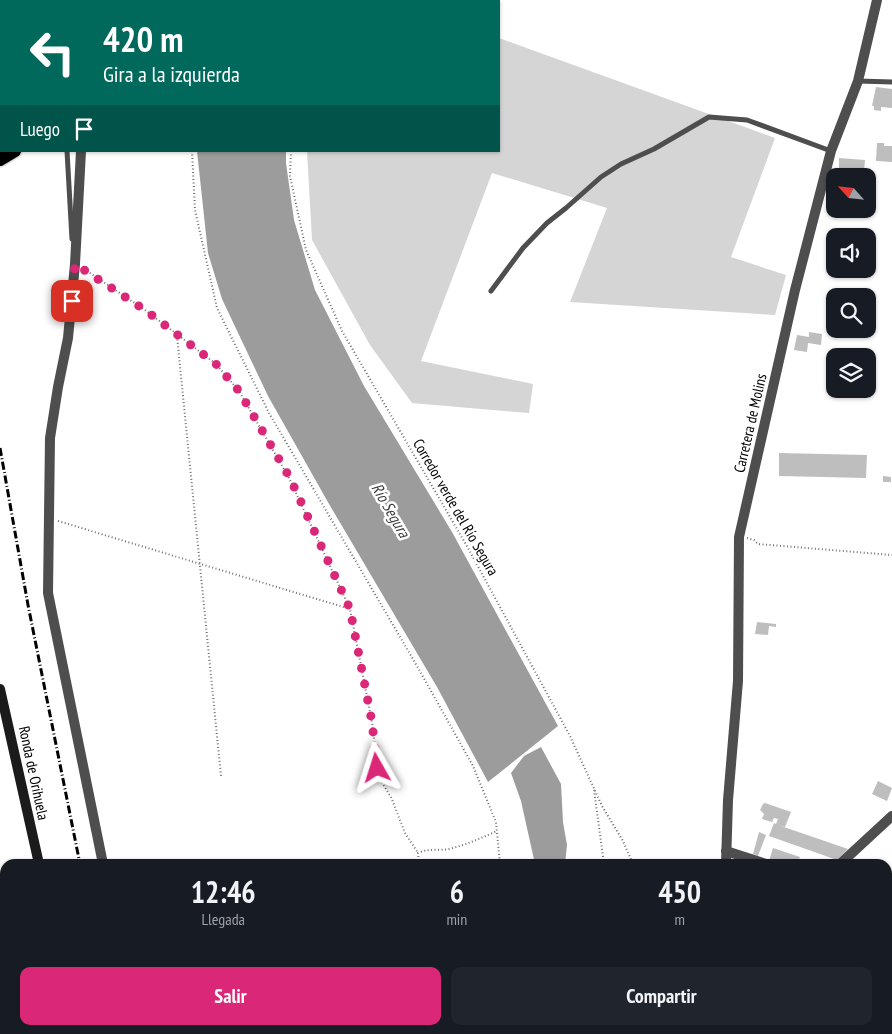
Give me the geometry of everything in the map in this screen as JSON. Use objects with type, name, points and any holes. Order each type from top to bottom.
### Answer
[{"type":"main road","points":[[0,160],[13,152]]},
{"type":"main road","name":"Ronda de Orihuela","points":[[0,689],[38,859]]},
{"type":"street","name":"Carretera de Molins","points":[[726,859],[728,800],[738,681],[739,537],[795,290],[831,151],[858,81],[877,0]]},
{"type":"street","points":[[81,152],[75,264],[68,338],[50,438],[48,593],[102,859]]},
{"type":"street","points":[[845,859],[892,816]]},
{"type":"street","points":[[726,851],[751,859]]},
{"type":"lane","points":[[858,81],[892,82]]},
{"type":"lane","points":[[491,291],[523,248],[547,223],[601,177],[621,164],[654,149],[709,117],[748,120],[831,151]]},
{"type":"lane","points":[[67,152],[70,224],[75,264]]},
{"type":"path","points":[[192,152],[195,210],[217,308],[269,413],[417,666],[472,766],[496,822],[500,859]]},
{"type":"path","name":"Corredor verde del Río Segura","points":[[291,152],[290,176],[306,250],[342,331],[468,548],[570,736],[602,806],[623,841],[630,859]]},
{"type":"path","points":[[75,264],[137,305],[216,364],[239,391],[290,478],[350,609],[372,722],[378,778],[392,797],[405,833],[418,853],[419,859]]},
{"type":"path","points":[[177,334],[221,776]]},
{"type":"path","points":[[49,518],[350,609]]},
{"type":"path","points":[[739,537],[754,540],[758,544],[892,555]]},
{"type":"path","points":[[594,788],[603,859]]},
{"type":"path","points":[[418,853],[427,849],[446,850],[497,831]]},
{"type":"shaded area","points":[[500,38],[775,138],[731,257],[786,275],[775,315],[570,302],[607,208],[492,173],[421,361],[533,384],[529,413],[412,403],[370,345],[312,240],[307,152],[500,152]]},
{"type":"water","name":"Río Segura","points":[[197,152],[286,152],[294,220],[315,290],[364,386],[452,532],[558,726],[488,782],[437,687],[268,396],[222,299],[208,253]]},
{"type":"water","points":[[541,747],[561,784],[563,822],[567,845],[566,859],[534,859],[521,801],[511,773],[524,756]]},
{"type":"building","points":[[876,87],[892,89],[892,108],[881,107],[881,111],[874,110],[874,106],[872,106]]},
{"type":"building","points":[[877,143],[884,143],[884,146],[892,146],[892,162],[876,161]]},
{"type":"building","points":[[839,158],[865,160],[864,168],[839,168]]},
{"type":"building","points":[[809,332],[822,334],[821,345],[808,343],[807,352],[794,350],[797,335],[809,337]]},
{"type":"building","points":[[779,453],[867,455],[866,478],[779,476]]},
{"type":"building","points":[[883,476],[891,477],[891,482],[883,482]]},
{"type":"building","points":[[757,622],[776,624],[776,627],[769,626],[768,635],[755,634]]},
{"type":"building","points":[[878,781],[892,788],[887,801],[872,794]]},
{"type":"building","points":[[765,803],[791,812],[785,827],[778,825],[848,849],[838,859],[834,859],[769,836],[774,823],[776,824],[778,819],[774,818],[772,822],[762,819],[764,814],[760,810]]},
{"type":"building","points":[[759,832],[766,835],[758,856],[753,854]]},
{"type":"building","points":[[773,848],[800,857],[799,859],[770,859]]},
{"type":"railway","points":[[0,448],[28,605],[79,859]]},
{"type":"route","points":[[72,301],[75,264],[145,310],[216,364],[239,391],[290,478],[350,609],[372,722],[377,768]]}]
